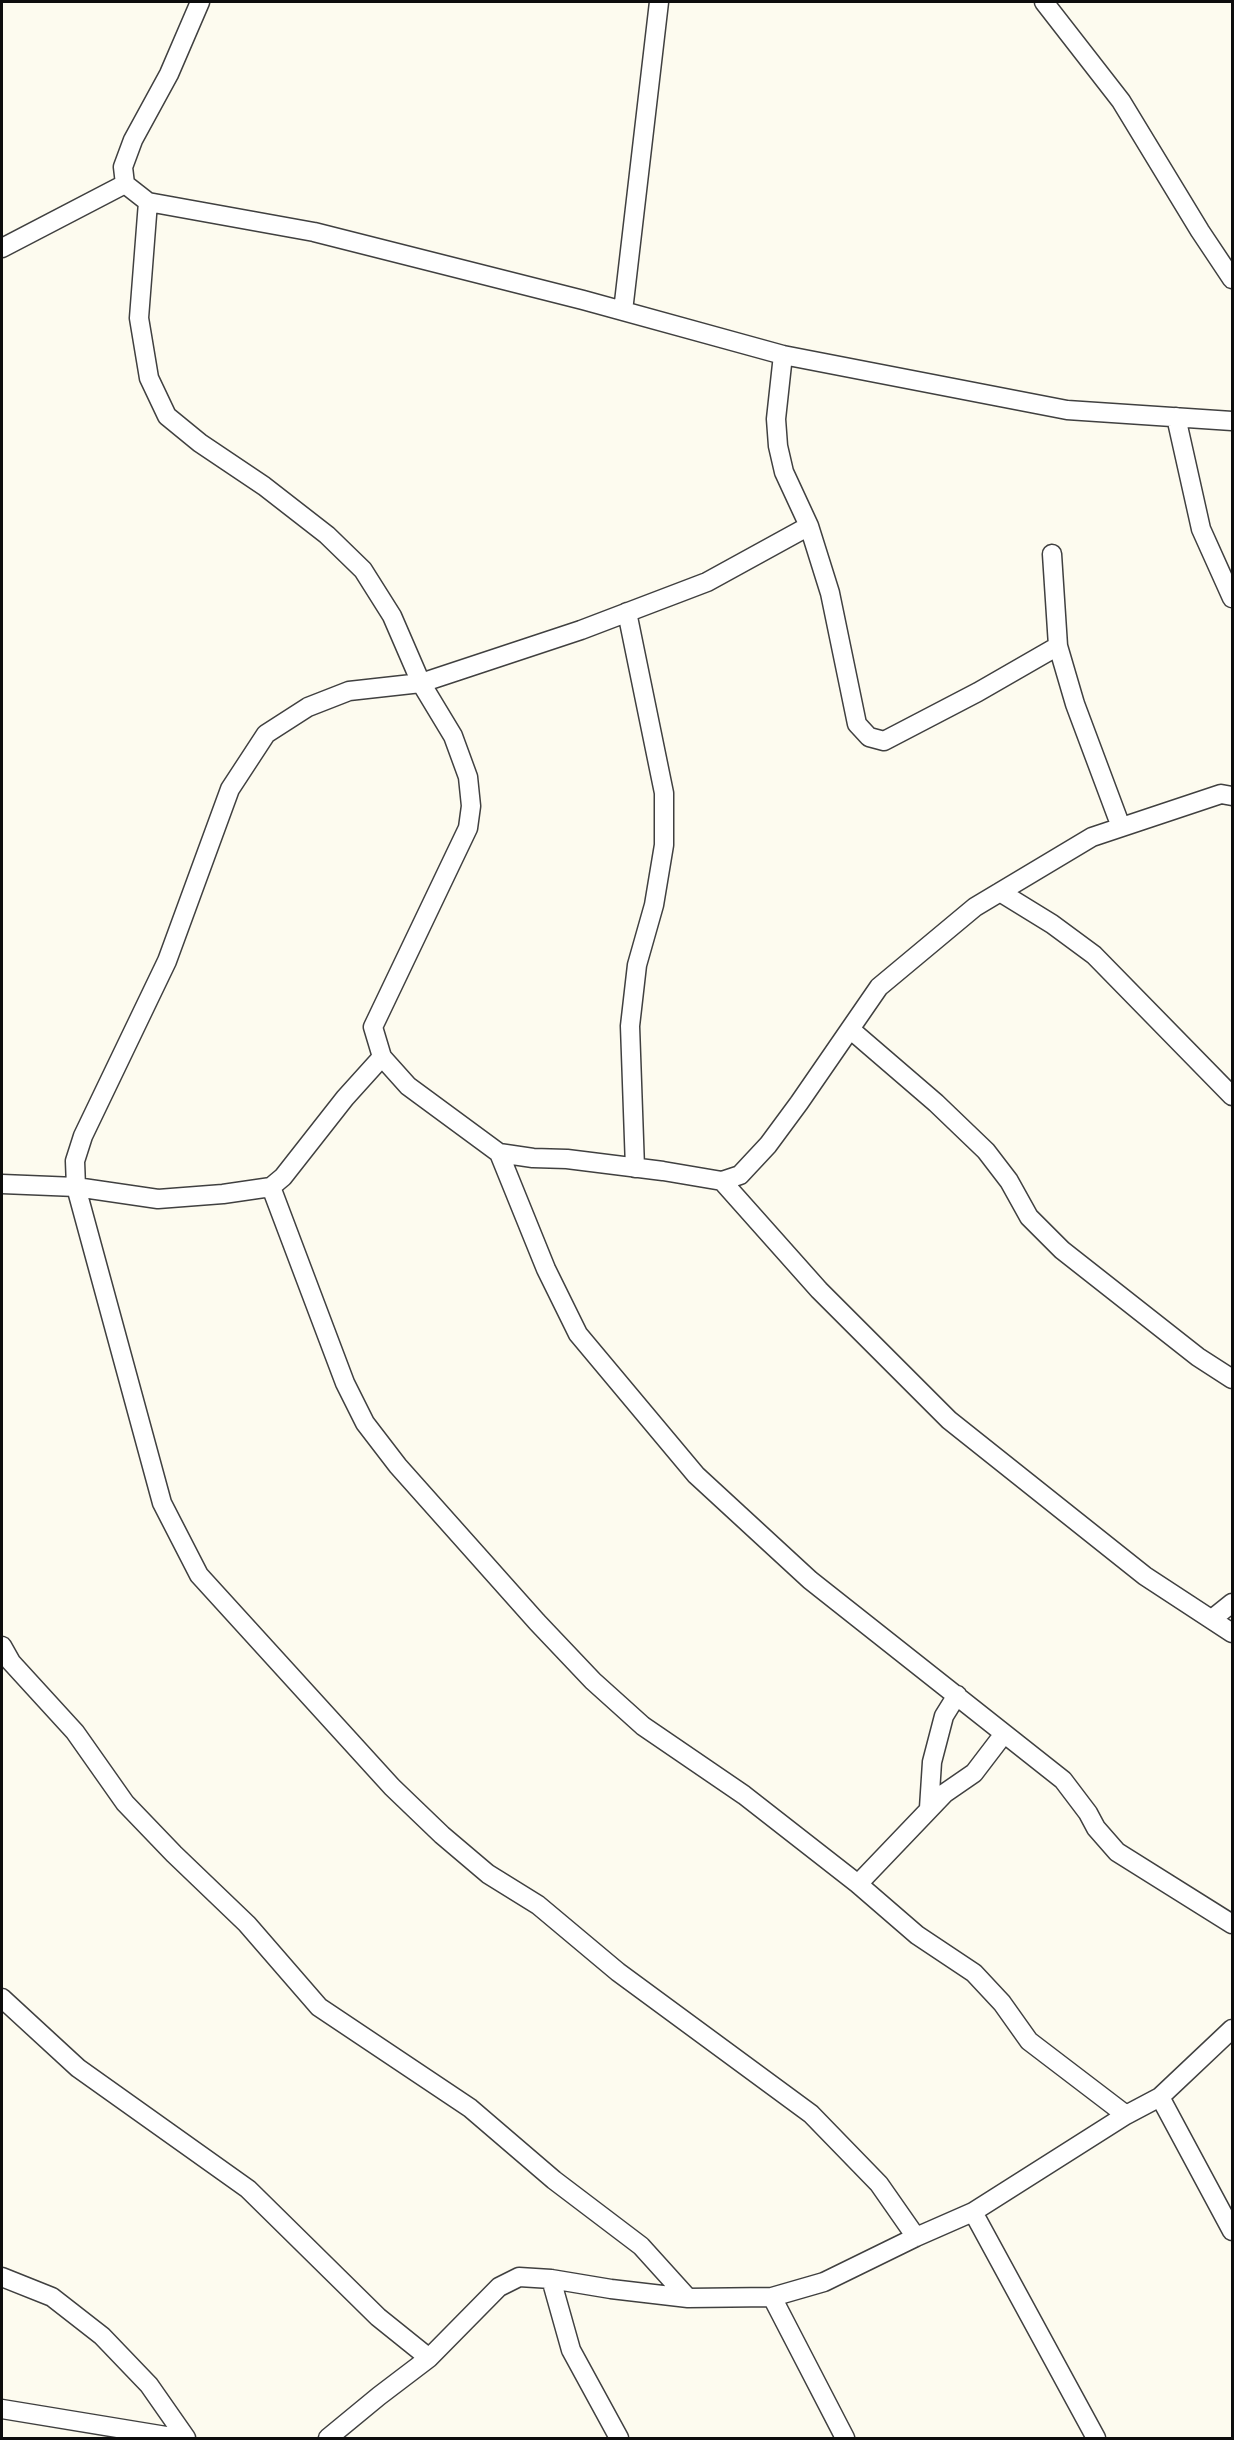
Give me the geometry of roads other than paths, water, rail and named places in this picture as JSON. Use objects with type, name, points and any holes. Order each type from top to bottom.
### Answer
[{"type":"street","points":[[200,2],[169,74],[133,140],[123,167],[125,184],[148,202],[314,232],[623,311],[783,355],[1067,410],[1233,420]]},
{"type":"street","points":[[623,311],[659,2]]},
{"type":"street","points":[[1044,2],[1121,102],[1200,231],[1233,279]]},
{"type":"street","points":[[2,248],[125,184]]},
{"type":"street","points":[[148,202],[139,318],[149,378],[167,416],[200,443],[264,486],[327,535],[363,570],[392,616],[421,683],[453,736],[468,777],[471,806],[468,828],[373,1027],[382,1057],[408,1086],[499,1153],[534,1158],[567,1159],[722,1181],[740,1174],[768,1144],[879,987],[975,907],[1092,837],[1221,794],[1233,796]]},
{"type":"street","points":[[783,355],[776,419],[778,446],[784,472],[809,526],[830,593],[857,724],[869,737],[884,741],[978,692],[1058,646]]},
{"type":"street","points":[[1176,417],[1201,529],[1233,598]]},
{"type":"street","points":[[809,526],[707,582],[581,630],[421,683],[349,691],[308,707],[266,734],[230,789],[167,961],[83,1136],[75,1161],[76,1187],[162,1503],[200,1575],[392,1786],[442,1835],[488,1874],[538,1905],[618,1971],[811,2114],[879,2184],[916,2237]]},
{"type":"street","points":[[1052,554],[1058,646],[1075,704],[1121,827]]},
{"type":"street","points":[[627,612],[664,793],[664,845],[654,905],[637,965],[630,1026],[635,1168]]},
{"type":"street","points":[[1000,892],[1052,924],[1094,954],[1233,1096]]},
{"type":"street","points":[[850,1029],[936,1103],[986,1151],[1009,1181],[1029,1217],[1062,1250],[1198,1357],[1233,1379]]},
{"type":"street","points":[[2,1184],[76,1187],[158,1199],[223,1194],[271,1186],[283,1178],[345,1098],[382,1057]]},
{"type":"street","points":[[499,1153],[546,1269],[578,1334],[696,1475],[810,1580],[957,1695],[1003,1735],[1063,1780],[1088,1813],[1096,1828],[1117,1852],[1233,1924]]},
{"type":"street","points":[[722,1181],[819,1290],[949,1420],[1145,1576],[1233,1633]]},
{"type":"street","points":[[271,1186],[345,1383],[365,1423],[398,1466],[490,1571],[594,1681],[643,1726],[744,1795],[858,1884],[917,1935],[974,1973],[1002,2003],[1029,2042],[1126,2115]]},
{"type":"street","points":[[1212,1619],[1233,1603]]},
{"type":"street","points":[[2,1646],[11,1662],[75,1732],[125,1803],[247,1924],[319,2007],[470,2108],[554,2180],[641,2246],[688,2298]]},
{"type":"street","points":[[929,1808],[932,1762],[944,1716],[957,1695]]},
{"type":"street","points":[[858,1884],[929,1808],[945,1793],[974,1773],[1003,1735]]},
{"type":"street","points":[[3,2006],[78,2068],[248,2189],[378,2317],[429,2358]]},
{"type":"street","points":[[328,2439],[429,2358],[499,2287],[519,2277],[551,2279],[688,2298],[772,2297],[824,2282],[973,2212],[1126,2115],[1160,2097],[1233,2029]]},
{"type":"street","points":[[1160,2097],[1233,2231]]},
{"type":"street","points":[[973,2212],[1096,2439]]},
{"type":"street","points":[[2,2277],[52,2297],[102,2336],[149,2385],[186,2439]]},
{"type":"street","points":[[551,2279],[571,2350],[618,2439]]},
{"type":"street","points":[[772,2297],[845,2439]]},
{"type":"street","points":[[2,2409],[178,2439]]}]
